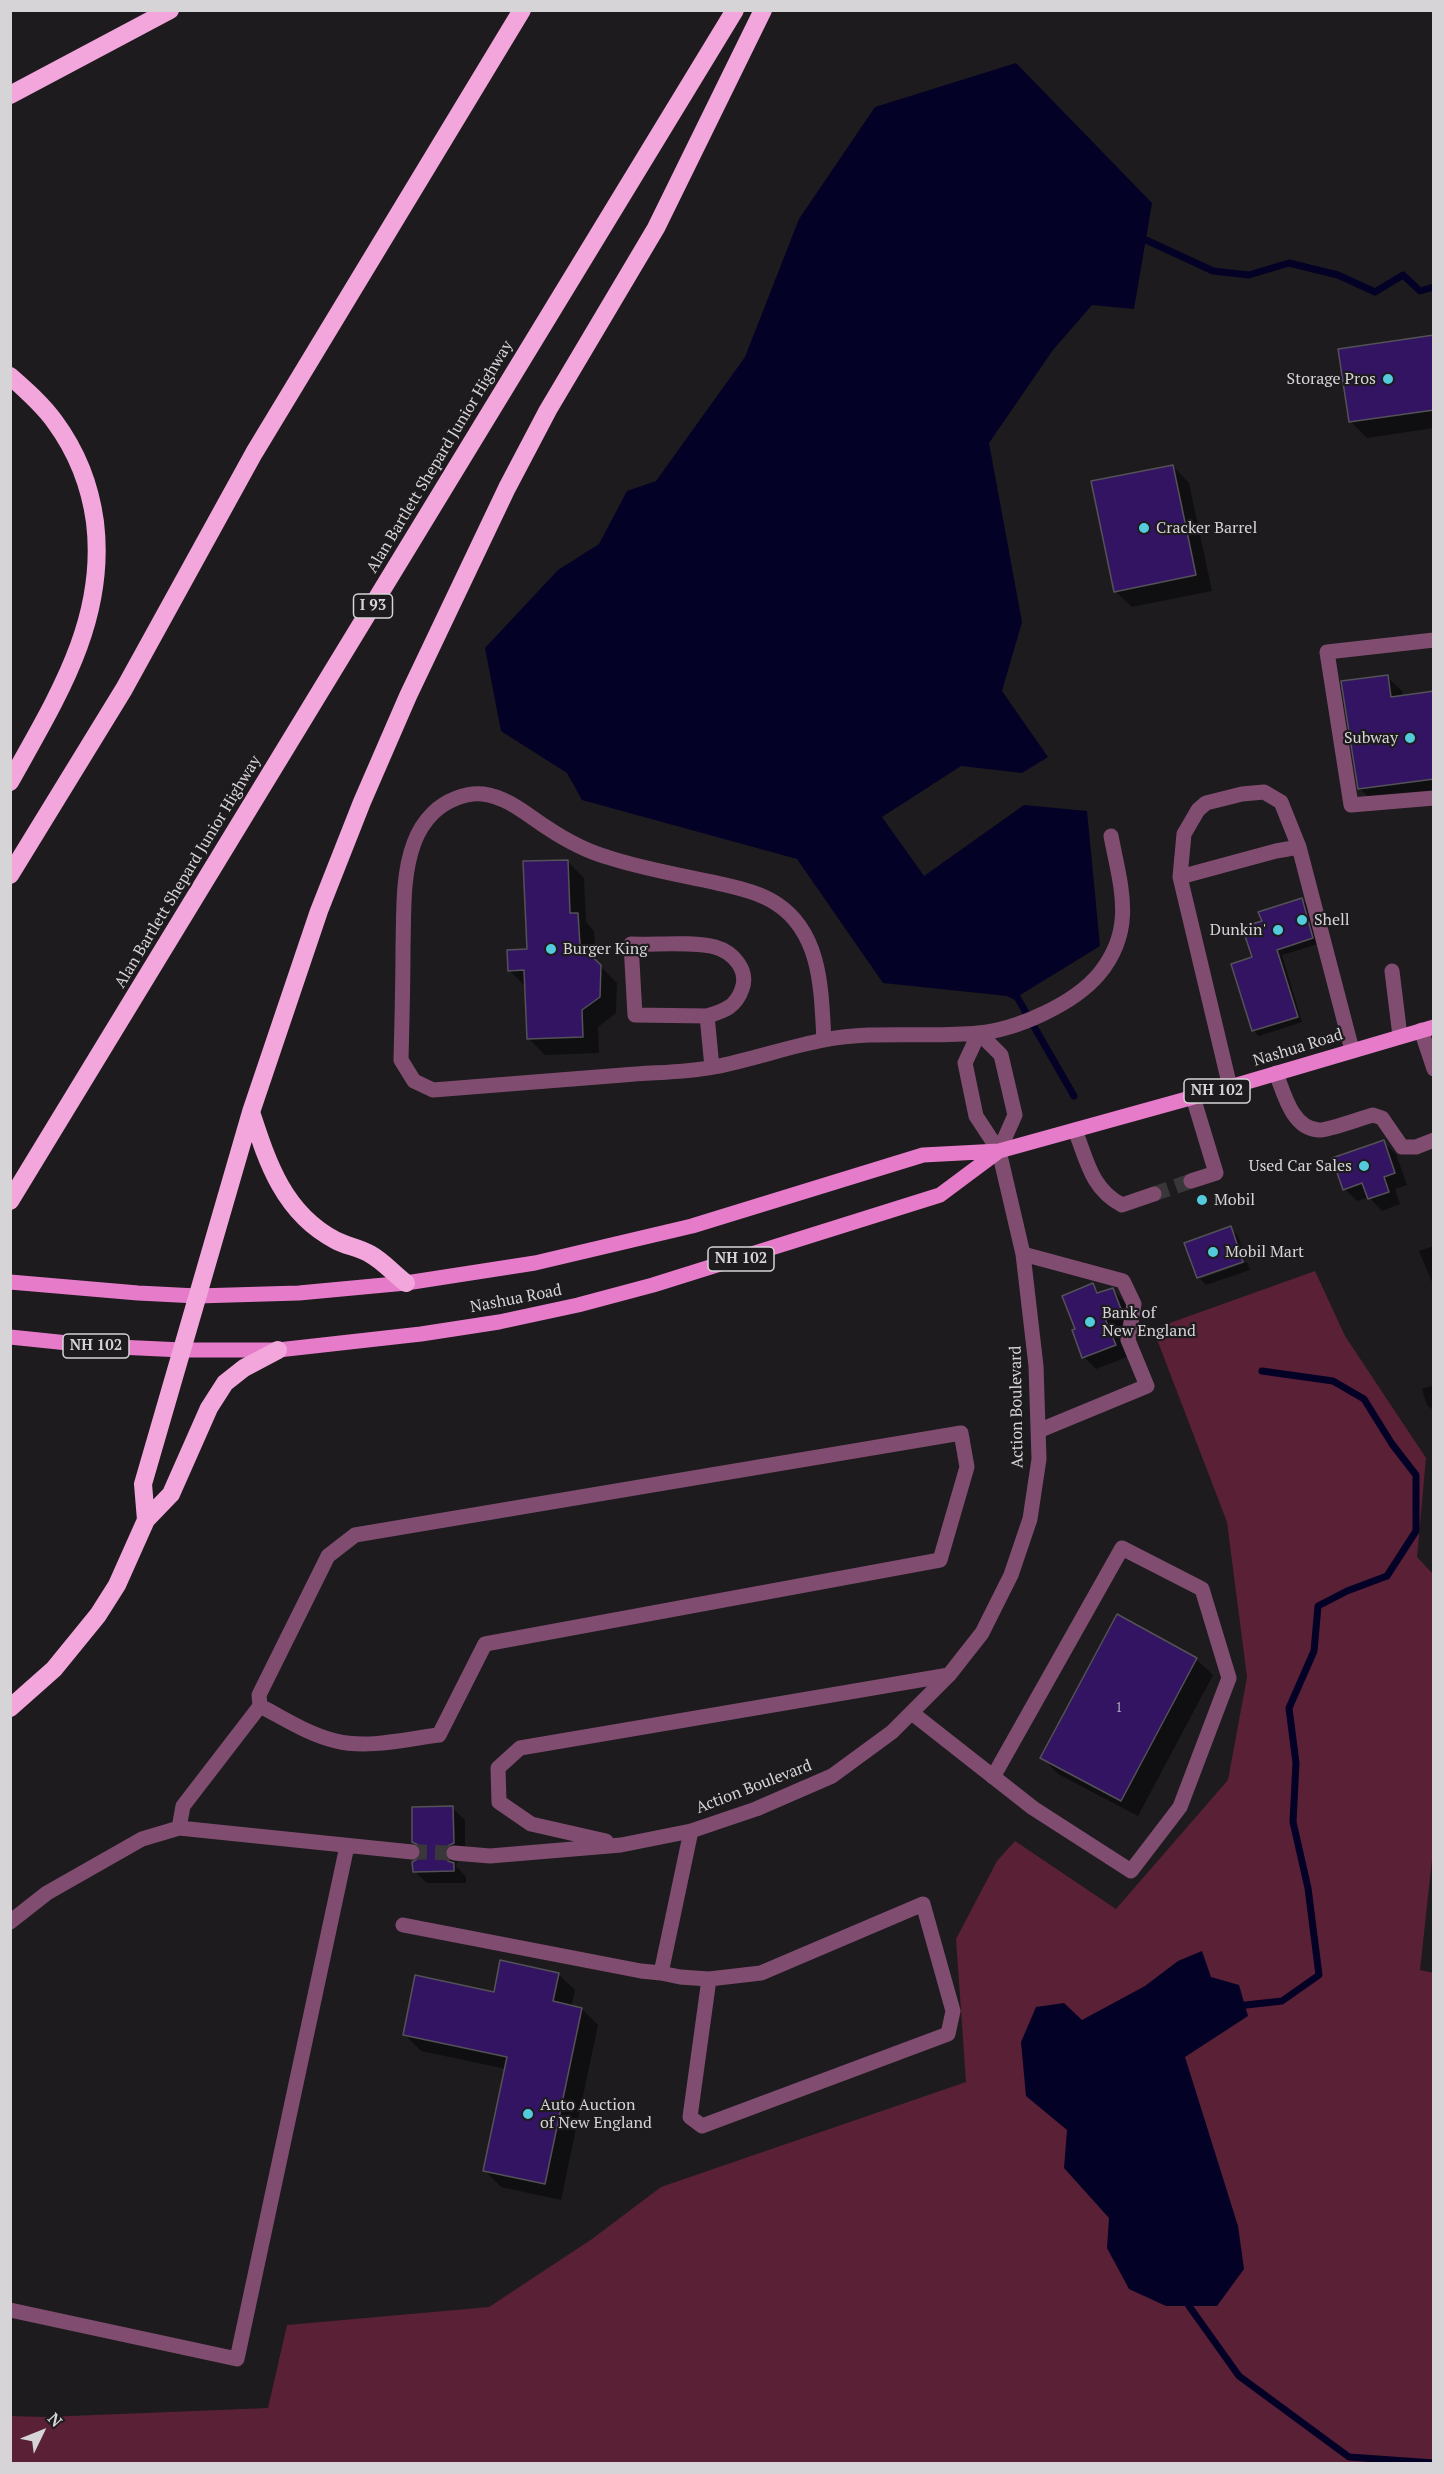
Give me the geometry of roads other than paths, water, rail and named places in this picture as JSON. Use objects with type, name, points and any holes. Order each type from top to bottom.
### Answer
[{"type":"highway","points":[[10,95],[170,10]]},
{"type":"highway","points":[[10,875],[124,689],[254,453],[522,10]]},
{"type":"highway","name":"Alan Bartlett Shepard Junior Highway","points":[[10,1201],[735,10]]},
{"type":"highway","points":[[146,1520],[143,1484],[251,1112],[319,911],[408,696],[507,489],[549,410],[656,228],[763,10]]},
{"type":"highway","points":[[10,376],[54,420],[73,449],[92,500],[98,550],[94,601],[79,650],[58,696],[10,782]]},
{"type":"highway","points":[[251,1112],[271,1171],[295,1209],[320,1231],[335,1240],[369,1253],[406,1283]]},
{"type":"highway","points":[[10,1708],[54,1669],[98,1615],[117,1585],[146,1520],[171,1494],[210,1407],[225,1383],[244,1368],[278,1350]]},
{"type":"main road","name":"Nashua Road","points":[[10,1282],[98,1291],[197,1296],[299,1293],[406,1283],[535,1263],[652,1237],[923,1155],[999,1151],[1230,1087],[1427,1028]]},
{"type":"main road","name":"Nashua Road","points":[[10,1337],[97,1346],[182,1350],[278,1350],[421,1334],[499,1322],[653,1286],[940,1195],[999,1151]]},
{"type":"street","points":[[1434,640],[1327,652],[1351,805],[1434,798]]},
{"type":"street","points":[[1230,1087],[1180,877],[1184,834],[1198,810],[1206,803],[1233,796],[1264,792],[1281,802],[1299,847],[1352,1050]]},
{"type":"street","points":[[824,1040],[815,957],[807,937],[777,904],[751,891],[606,857],[556,833],[514,805],[495,796],[480,793],[464,795],[434,812],[414,843],[409,864],[404,912],[402,1060],[414,1080],[433,1090],[712,1067],[824,1040],[885,1034],[980,1033],[1013,1025],[1050,1010],[1077,994],[1098,975],[1113,953],[1121,930],[1124,903],[1111,836]]},
{"type":"street","points":[[1180,877],[1299,847]]},
{"type":"street","points":[[631,944],[715,947],[731,955],[741,968],[745,982],[739,998],[727,1011],[707,1016],[635,1015],[631,944]]},
{"type":"street","points":[[1392,970],[1401,1036]]},
{"type":"street","points":[[707,1016],[712,1067]]},
{"type":"street","points":[[1427,1028],[1434,1069]]},
{"type":"street","points":[[980,1033],[1001,1054],[1015,1114],[999,1151]]},
{"type":"street","points":[[980,1033],[965,1063],[976,1116],[999,1151]]},
{"type":"street","points":[[1276,1073],[1291,1111],[1303,1125],[1319,1130],[1373,1115],[1382,1118],[1402,1147],[1416,1147],[1434,1140]]},
{"type":"street","points":[[1191,1181],[1216,1173],[1192,1097]]},
{"type":"street","points":[[1074,1130],[1097,1186],[1108,1198],[1122,1205],[1154,1194]]},
{"type":"street","name":"Action Boulevard","points":[[454,1853],[490,1856],[621,1845],[691,1831],[756,1809],[832,1776],[892,1732],[949,1675],[982,1633],[1011,1575],[1030,1519],[1039,1460],[1036,1366],[1023,1254],[999,1151]]},
{"type":"street","points":[[1023,1254],[1123,1281],[1134,1304],[1128,1340],[1147,1386],[1038,1431]]},
{"type":"street","points":[[179,1828],[183,1806],[260,1706],[259,1695],[328,1556],[355,1535],[961,1433],[967,1467],[940,1560],[485,1644],[439,1735],[364,1744],[336,1741],[309,1731],[260,1706]]},
{"type":"street","points":[[912,1713],[993,1777],[1033,1808],[1131,1871],[1180,1807],[1229,1678],[1202,1589],[1122,1548],[993,1777]]},
{"type":"street","points":[[621,1845],[531,1824],[500,1802],[498,1768],[520,1748],[949,1675]]},
{"type":"street","points":[[10,1922],[47,1893],[142,1839],[179,1828],[412,1852]]},
{"type":"street","points":[[661,1972],[691,1831]]},
{"type":"street","points":[[10,2310],[237,2359],[347,1846]]},
{"type":"street","points":[[403,1925],[641,1971],[710,1979],[762,1973],[923,1904],[953,2011],[948,2034],[702,2126],[690,2117],[710,1979]]},
{"type":"water","points":[[1016,63],[1152,203],[1134,309],[1092,305],[1053,350],[989,443],[1022,622],[1002,691],[1048,757],[1022,773],[961,766],[882,817],[924,876],[1024,805],[1087,811],[1100,946],[1017,997],[883,983],[797,859],[582,800],[567,773],[501,731],[485,648],[558,570],[599,544],[627,491],[656,481],[745,357],[799,219],[875,107]]},
{"type":"water","points":[[1202,1951],[1211,1977],[1239,1985],[1248,2016],[1185,2057],[1238,2226],[1244,2269],[1217,2306],[1166,2306],[1129,2289],[1107,2248],[1109,2218],[1064,2168],[1067,2130],[1026,2096],[1021,2042],[1036,2007],[1064,2003],[1082,2020],[1145,1986],[1178,1961]]},
{"type":"waterway","points":[[1138,241],[1146,240],[1213,271],[1249,275],[1289,263],[1338,275],[1375,292],[1403,275],[1420,291],[1434,287]]},
{"type":"waterway","points":[[1009,993],[1017,997],[1074,1096]]},
{"type":"waterway","points":[[1237,2006],[1282,2001],[1319,1975],[1308,1888],[1293,1822],[1296,1763],[1289,1708],[1314,1651],[1318,1606],[1347,1591],[1387,1576],[1416,1531],[1416,1475],[1392,1444],[1364,1399],[1333,1381],[1262,1371]]},
{"type":"waterway","points":[[1187,2299],[1189,2306],[1239,2376],[1349,2457],[1434,2463]]},
{"type":"tunnel","points":[[1154,1194],[1191,1181]]},
{"type":"tunnel","points":[[412,1852],[454,1853]]},
{"type":"place","name":"Storage Pros","points":[[1388,379]]},
{"type":"place","name":"Cracker Barrel","points":[[1144,528]]},
{"type":"place","name":"Subway","points":[[1410,738]]},
{"type":"place","name":"Shell","points":[[1302,920]]},
{"type":"place","name":"Dunkin'","points":[[1278,930]]},
{"type":"place","name":"Burger King","points":[[551,949]]},
{"type":"place","name":"Used Car Sales","points":[[1364,1166]]},
{"type":"place","name":"Mobil","points":[[1202,1200]]},
{"type":"place","name":"Mobil Mart","points":[[1213,1252]]},
{"type":"place","name":"Bank of New England","points":[[1090,1322]]},
{"type":"place","name":"Auto Auction of New England","points":[[528,2114]]}]
